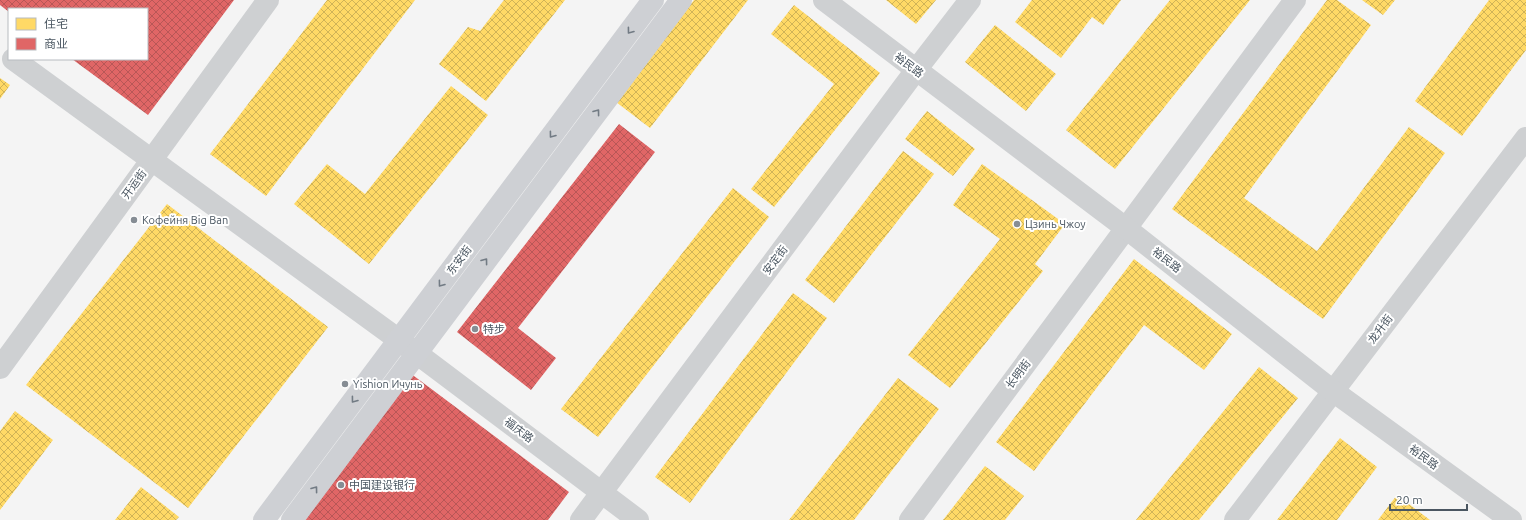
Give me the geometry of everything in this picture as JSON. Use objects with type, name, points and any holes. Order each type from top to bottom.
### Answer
[{"type":"main road","name":"东安街","points":[[264,520],[653,0]]},
{"type":"main road","name":"东安街","points":[[292,520],[681,0]]},
{"type":"street","name":"开运街","points":[[0,368],[268,0]]},
{"type":"street","name":"裕民路","points":[[824,0],[1127,229],[1333,391],[1511,520]]},
{"type":"street","name":"安定街","points":[[581,520],[916,70],[970,0]]},
{"type":"street","name":"长明街","points":[[910,520],[1127,229],[1295,0]]},
{"type":"street","points":[[0,49],[8,55]]},
{"type":"street","name":"福庆路","points":[[14,60],[417,353],[638,520]]},
{"type":"street","name":"龙升街","points":[[1235,520],[1526,138]]},
{"type":"building: 住宅","points":[[327,0],[415,0],[266,196],[210,154]]},
{"type":"building: 住宅","points":[[504,0],[565,0],[486,101],[439,64],[468,27],[480,31]]},
{"type":"building: 住宅","points":[[694,0],[748,0],[650,128],[616,102]]},
{"type":"building: 住宅","points":[[886,0],[936,0],[916,24]]},
{"type":"building: 住宅","points":[[1032,0],[1121,0],[1103,25],[1092,17],[1061,58],[1015,22]]},
{"type":"building: 住宅","points":[[1170,0],[1250,0],[1115,169],[1066,130]]},
{"type":"building: 住宅","points":[[1327,0],[1337,0],[1371,25],[1244,198],[1317,251],[1409,127],[1445,153],[1323,319],[1172,209]]},
{"type":"building: 住宅","points":[[1362,0],[1395,0],[1383,15]]},
{"type":"building: 住宅","points":[[1489,0],[1526,0],[1526,50],[1462,136],[1415,101]]},
{"type":"building: 住宅","points":[[794,5],[880,73],[774,207],[751,189],[834,84],[771,34]]},
{"type":"building: 住宅","points":[[995,25],[1056,74],[1026,111],[965,62]]},
{"type":"building: 住宅","points":[[0,78],[10,85],[0,99]]},
{"type":"building: 住宅","points":[[451,86],[488,115],[369,264],[294,204],[327,164],[365,194]]},
{"type":"building: 住宅","points":[[927,111],[975,149],[953,176],[905,139]]},
{"type":"building: 住宅","points":[[903,151],[934,174],[834,303],[805,280]]},
{"type":"building: 住宅","points":[[982,164],[1065,224],[1035,264],[1043,271],[950,388],[908,355],[1000,239],[953,205]]},
{"type":"building: 住宅","points":[[733,188],[769,217],[598,437],[561,409]]},
{"type":"building: 住宅","points":[[167,204],[328,327],[188,508],[26,385]]},
{"type":"building: 住宅","points":[[1134,259],[1232,334],[1204,370],[1144,325],[1034,471],[996,442]]},
{"type":"building: 住宅","points":[[793,293],[827,318],[690,503],[655,477]]},
{"type":"building: 住宅","points":[[1259,367],[1298,398],[1199,520],[1136,520]]},
{"type":"building: 住宅","points":[[898,378],[939,409],[854,520],[789,520]]},
{"type":"building: 住宅","points":[[15,411],[53,440],[0,510],[0,431]]},
{"type":"building: 住宅","points":[[1340,438],[1377,467],[1337,520],[1277,520]]},
{"type":"building: 住宅","points":[[985,466],[1024,496],[1005,520],[943,520]]},
{"type":"building: 住宅","points":[[141,487],[179,517],[176,520],[115,520]]},
{"type":"building: 住宅","points":[[1397,495],[1430,520],[1378,520]]},
{"type":"building: 商业","points":[[0,0],[234,0],[148,115],[73,60],[148,60],[148,8],[8,8],[8,11],[0,5]]},
{"type":"building: 商业","points":[[619,124],[655,152],[518,328],[556,358],[531,390],[457,332]]},
{"type":"building: 商业","points":[[410,373],[569,492],[548,520],[300,520]]},
{"type":"place","name":"Кофейня Big Ban","points":[[134,220]]},
{"type":"place","name":"Цзинь Чжоу","points":[[1017,224]]},
{"type":"place","name":"特步","points":[[475,329]]},
{"type":"place","name":"Yishion Ичунь","points":[[345,384]]},
{"type":"place","name":"中国建设银行","points":[[341,485]]}]
